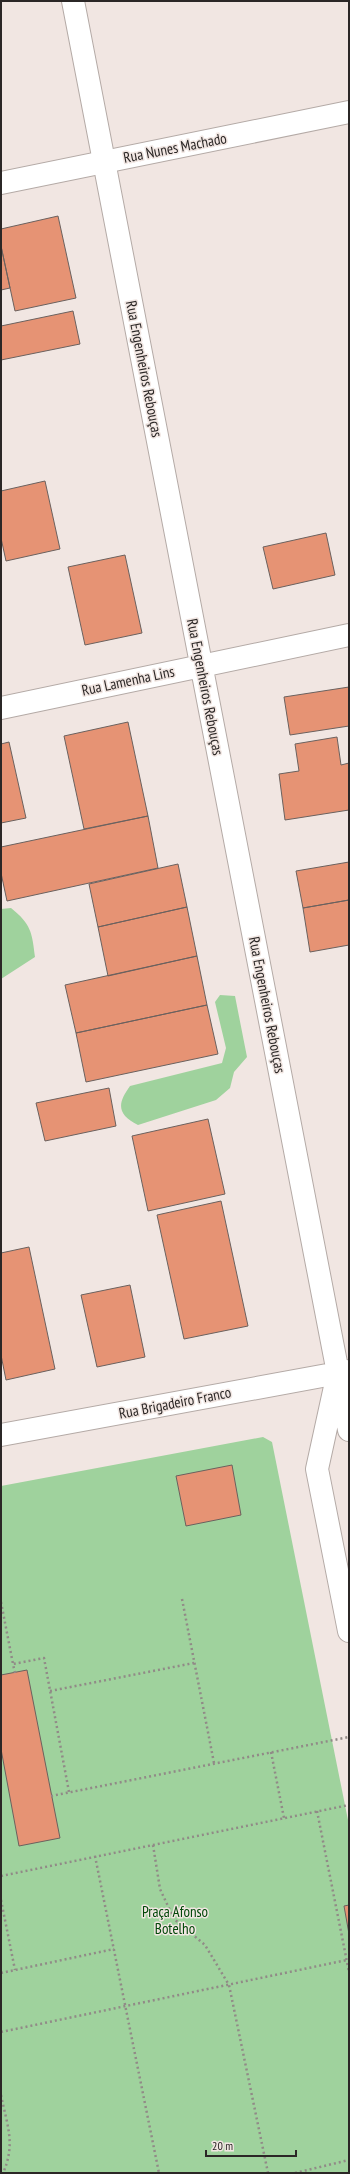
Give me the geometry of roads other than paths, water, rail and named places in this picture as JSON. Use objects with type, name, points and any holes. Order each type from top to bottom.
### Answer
[{"type":"main road","name":"Rua Engenheiros Rebouças","points":[[73,1],[202,666],[343,1372],[349,1430]]},
{"type":"main road","name":"Rua Nunes Machado","points":[[1,183],[349,112]]},
{"type":"main road","name":"Rua Lamenha Lins","points":[[1,708],[349,635]]},
{"type":"main road","name":"Rua Engenheiros Rebouças","points":[[343,1372],[317,1469],[349,1631]]},
{"type":"main road","name":"Rua Brigadeiro Franco","points":[[1,1435],[343,1372]]},
{"type":"park label","name":"Praça Afonso Botelho","points":[[175,1920]]}]
